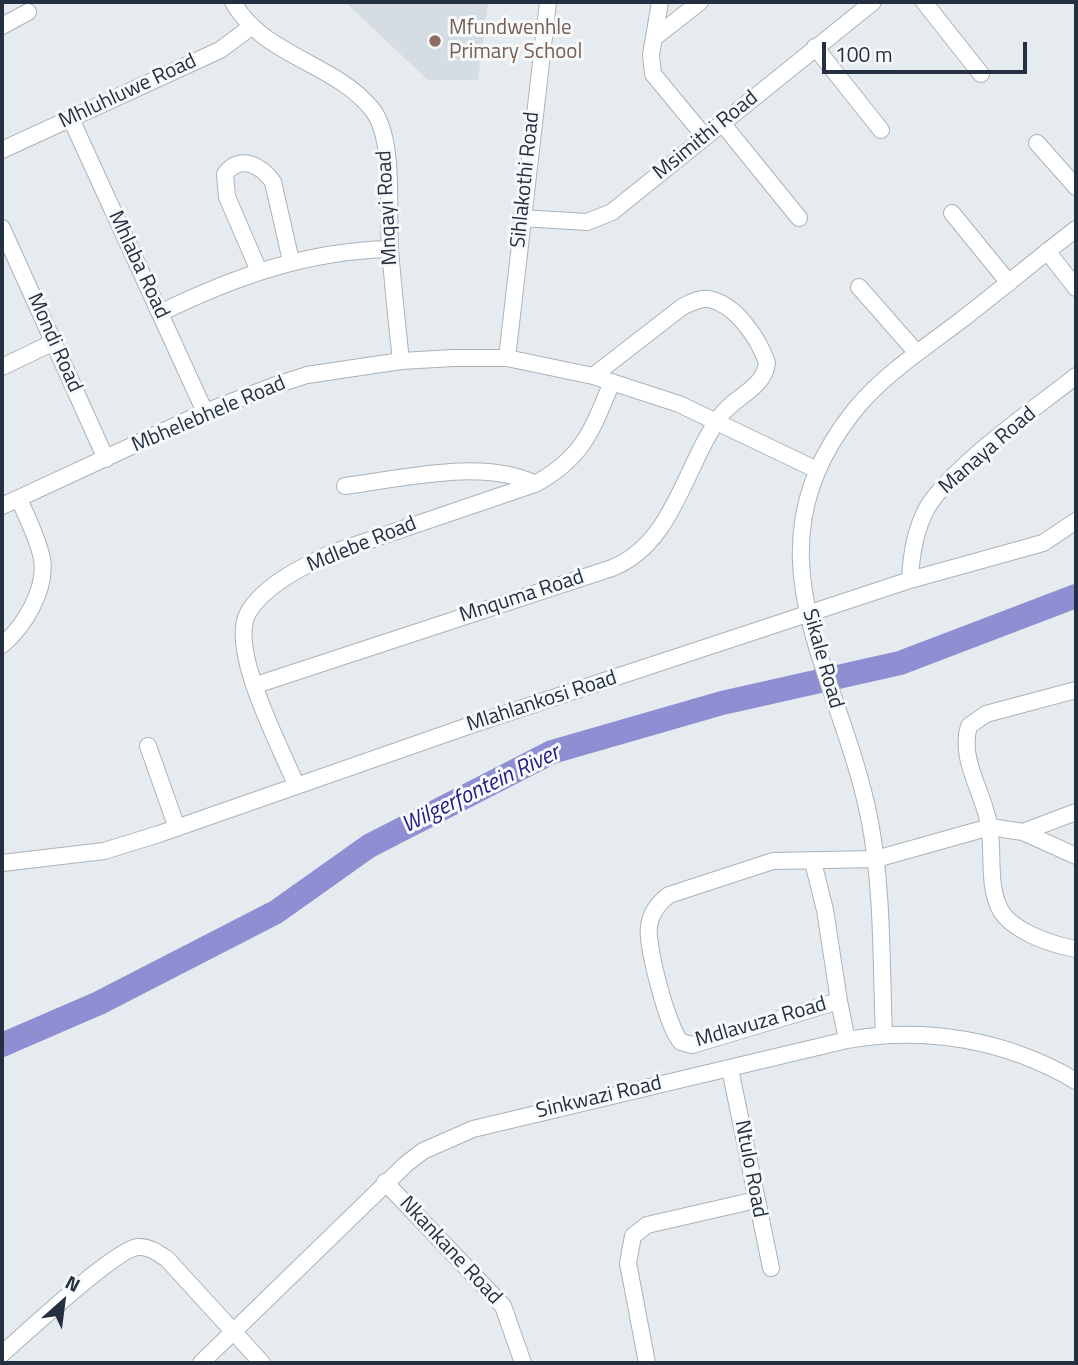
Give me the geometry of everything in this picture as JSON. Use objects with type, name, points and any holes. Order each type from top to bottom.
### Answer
[{"type":"street","name":"Mnqayi Road","points":[[233,2],[251,27],[350,90],[372,108],[378,118],[386,152],[390,249],[401,361]]},
{"type":"street","name":"Sihlakothi Road","points":[[506,358],[548,2]]},
{"type":"street","points":[[660,2],[650,66],[653,75],[705,137]]},
{"type":"street","points":[[654,38],[700,2]]},
{"type":"street","name":"Msimithi Road","points":[[521,218],[571,222],[599,220],[873,2]]},
{"type":"street","points":[[924,2],[981,74]]},
{"type":"street","points":[[2,26],[28,12]]},
{"type":"street","name":"Mhluhluwe Road","points":[[2,150],[220,50],[251,27]]},
{"type":"street","points":[[816,47],[881,130]]},
{"type":"street","name":"Mhlaba Road","points":[[71,119],[205,412]]},
{"type":"street","points":[[722,123],[799,218]]},
{"type":"street","points":[[1037,143],[1076,187]]},
{"type":"street","points":[[259,271],[227,197],[225,174],[236,163],[248,163],[268,174],[273,182],[291,261]]},
{"type":"street","points":[[952,213],[1009,283]]},
{"type":"street","name":"Mondi Road","points":[[2,228],[106,459]]},
{"type":"street","name":"Sikale Road","points":[[884,1034],[876,859],[865,800],[807,617],[800,527],[817,470],[860,405],[917,353],[1076,229]]},
{"type":"street","points":[[160,313],[222,283],[291,261],[332,253],[390,249]]},
{"type":"street","points":[[1047,251],[1076,288]]},
{"type":"street","points":[[859,287],[917,353]]},
{"type":"street","points":[[593,376],[681,307],[697,300],[709,299],[731,309],[767,363],[763,377],[734,401],[717,421]]},
{"type":"street","points":[[2,367],[54,342]]},
{"type":"street","name":"Mbhelebhele Road","points":[[2,506],[205,412],[307,375],[401,361],[506,358],[593,376],[717,421],[817,470]]},
{"type":"street","name":"Manaya Road","points":[[910,580],[914,543],[928,506],[972,461],[1076,376]]},
{"type":"street","name":"Mdlebe Road","points":[[296,785],[256,685],[243,640],[247,615],[266,594],[306,565],[376,536],[536,484],[563,467],[584,446],[612,382]]},
{"type":"street","name":"Mnquma Road","points":[[256,685],[612,568],[638,556],[670,510],[717,421]]},
{"type":"street","points":[[345,486],[481,472],[517,474],[536,484]]},
{"type":"street","points":[[2,645],[25,618],[37,591],[43,562],[19,499]]},
{"type":"street","name":"Mlahlankosi Road","points":[[2,863],[104,851],[177,828],[296,785],[807,617],[910,580],[1043,543],[1076,521]]},
{"type":"street","points":[[1076,690],[986,714],[969,726],[969,760],[990,827],[995,898],[1002,912],[1023,930],[1076,949]]},
{"type":"street","points":[[148,746],[177,828]]},
{"type":"street","points":[[1023,832],[1076,812]]},
{"type":"street","name":"Mdlavuza Road","points":[[847,1040],[839,1001],[685,1045],[676,1037],[671,1027],[648,935],[652,913],[669,895],[773,861],[876,859],[990,827],[1023,832],[1076,856]]},
{"type":"street","points":[[813,862],[827,922],[839,1001]]},
{"type":"street","name":"Sinkwazi Road","points":[[201,1363],[385,1182],[423,1151],[473,1129],[847,1040],[884,1034],[911,1033],[965,1039],[1032,1059],[1076,1080]]},
{"type":"street","name":"Ntulo Road","points":[[730,1069],[771,1268]]},
{"type":"street","name":"Nkankane Road","points":[[385,1182],[503,1306],[523,1363]]},
{"type":"street","points":[[647,1363],[628,1263],[633,1236],[647,1225],[756,1200]]},
{"type":"street","points":[[2,1354],[110,1263],[126,1251],[137,1247],[148,1248],[167,1259],[262,1363]]},
{"type":"shaded area","name":"Mfundwenhle Primary School","points":[[345,2],[488,2],[478,80],[428,80]]},
{"type":"waterway","name":"Wilgerfontein River","points":[[2,1045],[99,1003],[276,912],[369,846],[552,752],[722,703],[900,663],[1076,596]]},
{"type":"place","name":"Mfundwenhle Primary School","points":[[435,41]]}]
